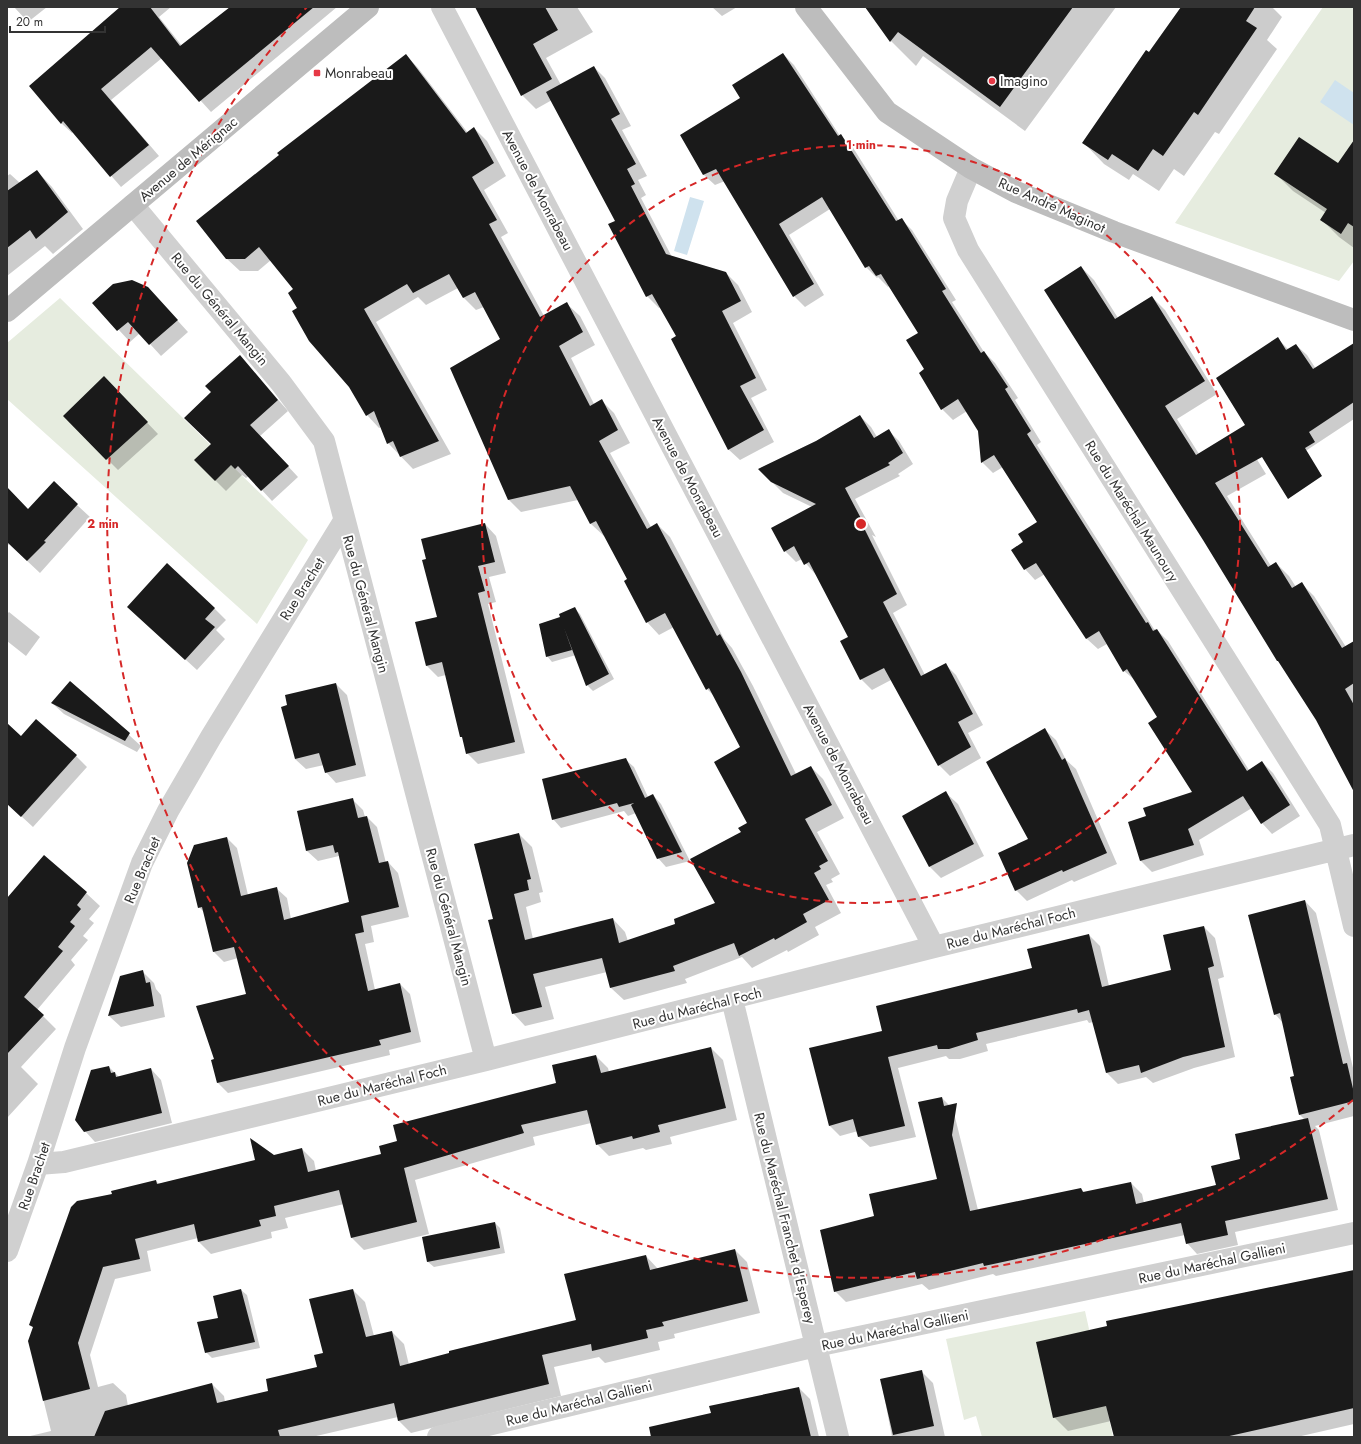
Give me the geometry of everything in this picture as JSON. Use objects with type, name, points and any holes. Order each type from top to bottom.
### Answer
[{"type":"street","name":"Avenue de Mérignac","points":[[7,311],[368,7]]},
{"type":"street","name":"Avenue de Monrabeau","points":[[442,7],[934,947]]},
{"type":"street","name":"Rue André Maginot","points":[[806,7],[887,112],[972,168],[1016,192],[1114,232],[1354,320]]},
{"type":"street","name":"Rue du Maréchal Maunoury","points":[[972,168],[957,201],[954,218],[968,250],[1345,848],[1354,926]]},
{"type":"street","name":"Rue du Général Mangin","points":[[133,205],[281,383],[324,441],[486,1060]]},
{"type":"street","name":"Rue Brachet","points":[[7,1252],[38,1164],[75,1048],[142,863],[168,811],[203,751],[344,521]]},
{"type":"street","name":"Rue du Maréchal Foch","points":[[38,1164],[64,1162],[486,1060],[934,947],[1345,848]]},
{"type":"street","name":"Rue du Maréchal Franchet d'Esperey","points":[[732,999],[838,1437]]},
{"type":"street","name":"Rue du Maréchal Gallieni","points":[[438,1437],[816,1346],[1354,1233]]},
{"type":"shaded area","points":[[1323,7],[1354,7],[1354,261],[1339,281],[1175,223]]},
{"type":"shaded area","points":[[60,298],[308,540],[257,624],[7,399],[7,343]]},
{"type":"shaded area","points":[[1085,1311],[1113,1437],[982,1437],[976,1416],[964,1420],[946,1339]]},
{"type":"water","points":[[1335,80],[1354,93],[1354,125],[1320,102]]},
{"type":"water","points":[[690,197],[704,201],[687,255],[674,251]]},
{"type":"building","points":[[120,7],[150,7],[180,46],[230,7],[314,7],[199,102],[151,47],[101,89],[149,145],[110,177],[63,121],[61,124],[29,86]]},
{"type":"building","points":[[475,7],[545,7],[558,30],[533,44],[552,79],[521,96]]},
{"type":"building","name":"Imagino","points":[[865,7],[1073,7],[1000,107],[898,32],[890,42]]},
{"type":"building","points":[[1181,7],[1255,7],[1246,21],[1257,28],[1198,115],[1194,112],[1163,156],[1153,149],[1138,171],[1112,154],[1108,160],[1082,143],[1146,50],[1149,52]]},
{"type":"building","points":[[783,53],[838,136],[841,134],[896,221],[902,218],[946,289],[942,291],[981,353],[984,351],[1008,387],[1005,389],[1031,431],[1027,434],[1146,623],[1148,622],[1153,631],[1157,629],[1247,771],[1262,761],[1290,805],[1261,824],[1243,796],[1188,829],[1194,845],[1140,861],[1128,822],[1146,816],[1143,808],[1192,792],[1148,723],[1157,717],[1127,669],[1123,672],[1099,631],[1086,639],[1036,563],[1024,570],[1011,550],[1023,542],[1018,534],[1037,522],[994,455],[981,463],[978,431],[958,399],[941,410],[919,373],[924,369],[906,340],[918,333],[881,274],[876,276],[869,266],[865,268],[822,197],[779,224],[814,284],[793,297],[716,169],[703,175],[680,135],[740,98],[732,85]]},
{"type":"building","points":[[406,54],[466,133],[474,127],[494,163],[472,177],[497,220],[489,224],[540,317],[567,302],[583,332],[559,346],[590,406],[602,399],[618,430],[599,441],[647,529],[657,523],[717,636],[720,634],[741,672],[791,776],[811,766],[832,805],[805,819],[828,861],[819,866],[821,869],[814,873],[829,900],[803,914],[807,922],[775,940],[774,938],[739,956],[734,943],[673,966],[675,971],[610,988],[602,958],[533,974],[542,1007],[512,1014],[488,920],[493,919],[474,844],[519,833],[531,879],[527,880],[529,890],[514,894],[525,940],[613,918],[619,943],[675,924],[674,919],[715,903],[690,859],[741,832],[738,828],[747,823],[714,762],[740,747],[709,688],[706,690],[665,613],[646,623],[624,581],[627,579],[596,521],[590,524],[570,486],[508,500],[450,368],[500,339],[475,292],[463,298],[449,274],[413,293],[407,284],[364,309],[439,441],[400,457],[393,441],[387,444],[374,411],[366,416],[349,387],[309,341],[292,311],[297,308],[288,293],[293,289],[259,247],[245,259],[226,259],[196,221],[279,155],[277,153]]},
{"type":"building","points":[[594,66],[620,114],[611,119],[636,164],[627,169],[635,184],[631,186],[666,254],[726,272],[741,301],[722,311],[756,378],[740,386],[764,430],[728,450],[671,339],[676,336],[652,294],[646,297],[608,224],[615,221],[546,92]]},
{"type":"building","points":[[1299,137],[1338,163],[1354,140],[1354,227],[1348,223],[1341,234],[1320,220],[1327,209],[1274,174]]},
{"type":"building","points":[[37,170],[68,212],[36,239],[30,230],[7,248],[7,191]]},
{"type":"building","points":[[1081,266],[1115,319],[1152,296],[1205,381],[1165,406],[1196,455],[1245,425],[1216,378],[1278,337],[1286,350],[1296,344],[1313,369],[1354,343],[1354,402],[1309,432],[1315,442],[1305,448],[1322,476],[1288,499],[1262,457],[1215,483],[1268,567],[1276,562],[1292,588],[1302,582],[1342,648],[1354,641],[1354,683],[1345,689],[1354,705],[1354,792],[1316,720],[1277,661],[1203,540],[1044,290]]},
{"type":"building","points":[[132,280],[148,287],[178,320],[149,345],[128,322],[117,331],[92,303],[113,284]]},
{"type":"building","points":[[240,355],[278,400],[250,425],[289,466],[261,491],[238,466],[235,469],[231,465],[215,481],[194,460],[211,444],[184,418],[211,392],[205,386]]},
{"type":"building","points":[[104,376],[148,422],[106,460],[63,416]]},
{"type":"building","points":[[860,415],[874,438],[889,429],[903,453],[888,463],[890,465],[845,488],[866,528],[863,526],[897,594],[883,602],[921,676],[946,663],[973,714],[958,722],[971,747],[938,766],[884,668],[860,680],[840,641],[848,637],[809,562],[804,565],[794,546],[784,552],[771,528],[816,504],[771,482],[758,469],[816,441]]},
{"type":"building","points":[[54,481],[78,504],[44,541],[46,542],[27,561],[7,542],[7,487],[28,509]]},
{"type":"building","points":[[485,523],[495,562],[478,566],[485,591],[478,593],[515,742],[466,754],[462,737],[460,737],[442,662],[426,666],[415,622],[437,617],[422,560],[426,559],[421,539]]},
{"type":"building","points":[[167,563],[215,608],[205,619],[215,627],[185,660],[127,607]]},
{"type":"building","points":[[575,607],[609,674],[586,686],[564,628],[572,650],[546,657],[539,624],[560,617],[559,614]]},
{"type":"building","points":[[70,681],[130,733],[125,741],[51,703]]},
{"type":"building","points":[[336,683],[356,765],[325,773],[319,753],[295,759],[281,707],[287,705],[285,695]]},
{"type":"building","points":[[36,719],[77,755],[21,817],[7,804],[7,723],[21,736]]},
{"type":"building","points":[[1045,728],[1062,760],[1065,758],[1107,853],[1063,872],[1062,870],[1015,891],[998,853],[1028,839],[986,762]]},
{"type":"building","points":[[626,758],[645,798],[653,794],[682,852],[657,859],[631,805],[634,803],[619,807],[617,803],[552,820],[542,779]]},
{"type":"building","points":[[946,791],[974,844],[929,867],[902,816]]},
{"type":"building","points":[[353,798],[358,818],[367,816],[379,863],[388,861],[399,907],[361,916],[364,932],[355,934],[368,991],[400,983],[411,1032],[379,1040],[381,1045],[217,1083],[211,1060],[214,1059],[196,1006],[246,994],[234,947],[213,952],[202,907],[198,908],[187,863],[194,845],[227,837],[241,896],[277,887],[284,920],[349,902],[338,852],[335,853],[333,845],[306,851],[297,811]]},
{"type":"building","points":[[44,855],[87,892],[77,905],[81,909],[70,922],[75,926],[58,947],[63,951],[24,997],[44,1015],[7,1054],[7,898]]},
{"type":"building","points":[[1305,900],[1343,1064],[1347,1063],[1354,1093],[1354,1101],[1299,1115],[1290,1077],[1294,1076],[1280,1013],[1274,1015],[1248,915]]},
{"type":"building","points":[[1204,926],[1214,966],[1208,968],[1225,1047],[1183,1057],[1141,1073],[1139,1065],[1106,1073],[1089,1010],[1078,1013],[1077,1009],[976,1033],[978,1040],[949,1049],[938,1049],[937,1045],[888,1057],[905,1126],[858,1137],[853,1119],[829,1126],[809,1048],[882,1031],[876,1006],[1032,968],[1027,949],[1089,934],[1102,987],[1171,970],[1163,935]]},
{"type":"building","points":[[143,970],[146,983],[150,982],[154,1006],[108,1016],[120,976]]},
{"type":"building","points":[[711,1047],[726,1108],[658,1125],[660,1132],[633,1139],[632,1136],[596,1145],[587,1110],[521,1125],[524,1133],[404,1168],[417,1222],[351,1238],[339,1190],[274,1206],[276,1216],[259,1220],[261,1226],[198,1242],[194,1224],[135,1239],[140,1259],[103,1267],[78,1343],[90,1389],[43,1401],[28,1341],[33,1327],[29,1325],[71,1207],[77,1201],[112,1194],[111,1191],[156,1180],[157,1184],[255,1160],[250,1138],[274,1155],[302,1148],[308,1172],[381,1154],[379,1146],[397,1141],[393,1125],[556,1083],[552,1065],[596,1055],[601,1073]]},
{"type":"building","points":[[109,1066],[111,1073],[115,1072],[116,1077],[151,1068],[162,1113],[84,1132],[75,1120],[91,1070]]},
{"type":"building","points":[[942,1097],[944,1106],[957,1103],[952,1135],[970,1211],[1081,1188],[1083,1192],[1131,1182],[1136,1204],[1216,1185],[1211,1166],[1240,1159],[1235,1134],[1308,1118],[1328,1199],[1225,1221],[1228,1235],[1186,1244],[1181,1223],[984,1266],[983,1263],[917,1279],[915,1272],[834,1292],[820,1230],[874,1216],[869,1194],[937,1179],[918,1102]]},
{"type":"building","points":[[495,1222],[500,1248],[427,1262],[422,1237]]},
{"type":"building","points":[[735,1249],[748,1301],[662,1322],[664,1326],[646,1330],[648,1338],[592,1351],[591,1344],[542,1355],[549,1384],[398,1421],[394,1403],[278,1430],[280,1437],[94,1437],[105,1411],[212,1383],[217,1403],[268,1391],[266,1379],[317,1367],[314,1355],[323,1353],[309,1299],[353,1289],[366,1337],[392,1331],[400,1366],[449,1353],[449,1351],[576,1320],[564,1274],[646,1255],[650,1270]]},
{"type":"building","points":[[1354,1270],[1354,1408],[1225,1437],[1114,1437],[1106,1406],[1053,1418],[1036,1342],[1107,1326],[1106,1321]]},
{"type":"building","points":[[241,1289],[255,1342],[205,1353],[197,1322],[218,1318],[213,1296]]},
{"type":"building","points":[[922,1370],[934,1426],[893,1435],[880,1379]]},
{"type":"building","points":[[799,1387],[811,1437],[651,1437],[649,1427],[711,1413],[709,1406]]},
{"type":"place","name":"Monrabeau","points":[[317,73]]},
{"type":"place","name":"Imagino","points":[[992,81]]}]
